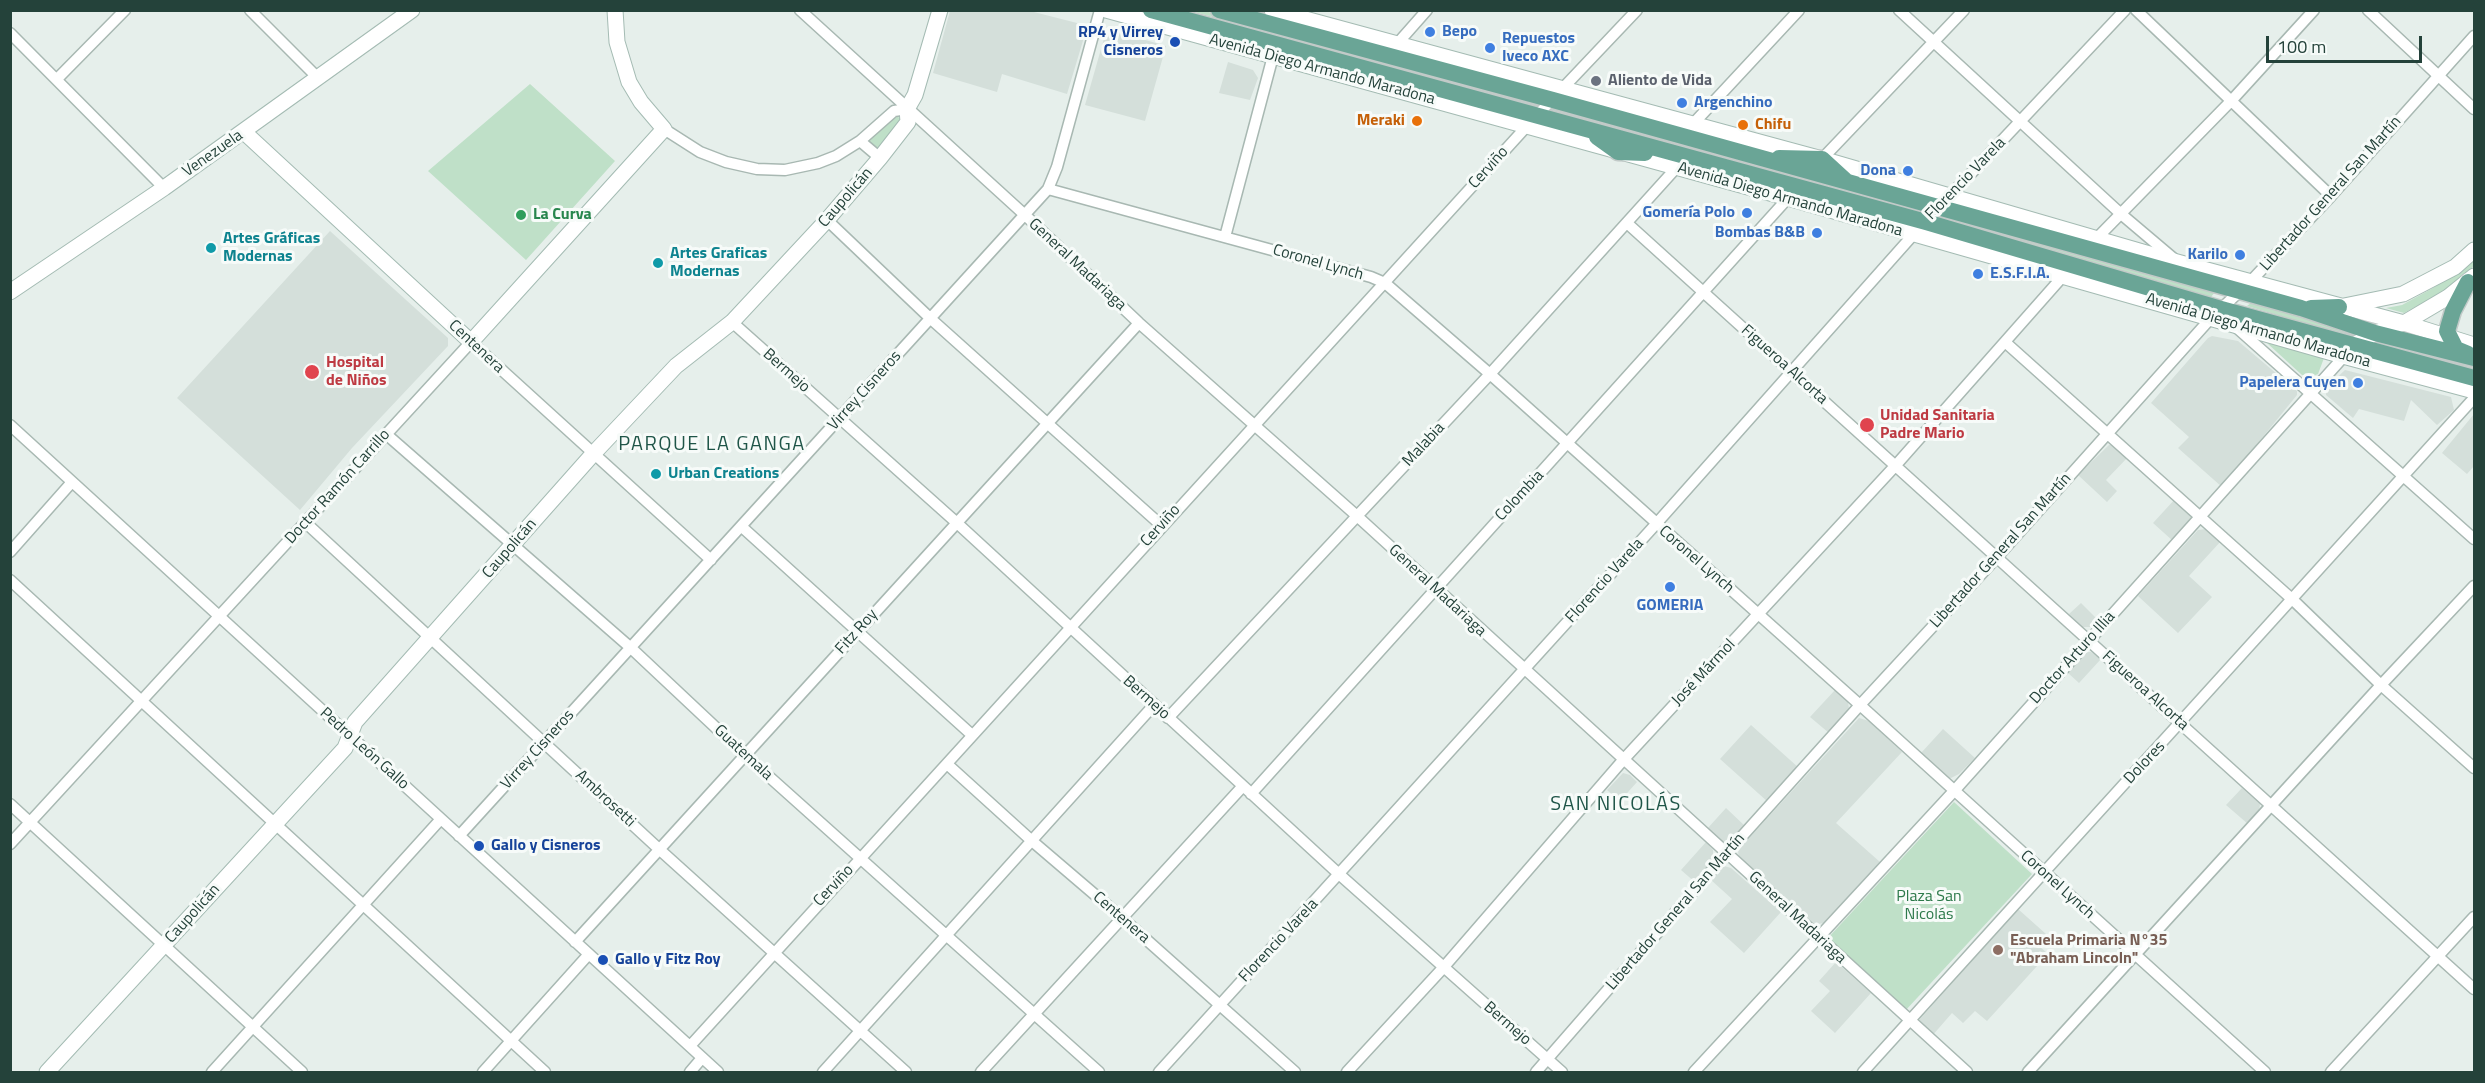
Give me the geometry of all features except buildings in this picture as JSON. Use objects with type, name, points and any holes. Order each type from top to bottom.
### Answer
[{"type":"main road","name":"Avenida Diego Armando Maradona","points":[[1151,10],[1274,51],[1532,121],[1584,129],[1676,161],[1926,222],[2118,279],[2216,314],[2348,351],[2475,378]]},
{"type":"main road","name":"Avenida Diego Armando Maradona","points":[[1219,10],[1257,15],[1558,95],[1757,158],[1938,209],[2246,286],[2374,333],[2474,358]]},
{"type":"main road","points":[[1182,19],[1232,45],[1274,51]]},
{"type":"main road","points":[[1400,90],[1532,121]]},
{"type":"main road","points":[[1584,129],[1618,152],[1676,161]]},
{"type":"main road","points":[[1757,158],[1822,159],[1849,184]]},
{"type":"main road","points":[[2004,245],[2064,275],[2118,279]]},
{"type":"main road","points":[[2471,279],[2448,323],[2449,337],[2456,349],[2474,358]]},
{"type":"main road","points":[[2301,308],[2339,307]]},
{"type":"street","points":[[57,79],[125,10]]},
{"type":"street","points":[[250,10],[318,78]]},
{"type":"street","name":"Venezuela","points":[[10,292],[244,132],[412,10]]},
{"type":"street","points":[[615,10],[617,42],[629,82],[641,102],[664,129],[700,152],[726,162],[757,169],[785,170],[818,163],[836,156],[860,141],[894,111],[907,110]]},
{"type":"street","name":"General Madariaga","points":[[800,10],[907,110],[1026,216],[1139,323],[1357,516],[1967,1072]]},
{"type":"street","name":"Caupolicán","points":[[47,1072],[345,748],[355,722],[593,454],[676,366],[732,322],[827,220],[880,158],[908,122],[907,110],[915,95],[940,10]]},
{"type":"street","name":"Virrey Cisneros","points":[[459,836],[1026,216],[1048,189],[1057,167],[1100,10]]},
{"type":"street","name":"Avenida Diego Armando Maradona","points":[[1106,10],[1232,45]]},
{"type":"street","name":"Avenida Diego Armando Maradona","points":[[1272,10],[1397,44],[1558,95],[1693,124],[1822,159],[2097,238],[2246,286],[2404,323],[2475,345]]},
{"type":"street","points":[[1397,44],[1427,10]]},
{"type":"street","name":"Cerviño","points":[[690,1046],[773,952],[1532,121],[1637,10]]},
{"type":"street","points":[[1693,124],[1799,10]]},
{"type":"street","points":[[1899,10],[2121,214],[2177,262]]},
{"type":"street","points":[[1822,159],[1964,10]]},
{"type":"street","name":"Florencio Varela","points":[[1159,1072],[1340,875],[1913,235],[2125,10]]},
{"type":"street","points":[[2136,10],[2232,99],[2331,196]]},
{"type":"street","points":[[2097,238],[2232,99],[2314,10]]},
{"type":"street","points":[[2368,10],[2475,109]]},
{"type":"street","points":[[10,33],[164,188]]},
{"type":"street","name":"Libertador General San Martín","points":[[1536,1072],[1726,853],[1860,705],[2216,314],[2246,286],[2331,196],[2475,36]]},
{"type":"street","points":[[1225,237],[1274,51]]},
{"type":"street","name":"Avenida Diego Armando Maradona","points":[[1274,51],[1400,90]]},
{"type":"street","name":"Avenida Diego Armando Maradona","points":[[1532,121],[1618,152]]},
{"type":"street","name":"Doctor Ramón Carrillo","points":[[10,844],[664,129]]},
{"type":"street","name":"Centenera","points":[[244,132],[711,560]]},
{"type":"street","points":[[860,141],[880,158]]},
{"type":"street","name":"Avenida Diego Armando Maradona","points":[[1676,161],[1788,198],[1913,235],[2216,314],[2233,325],[2348,351],[2475,391]]},
{"type":"street","name":"Malabia","points":[[1168,718],[1628,224],[1676,161]]},
{"type":"street","name":"Coronel Lynch","points":[[1048,189],[1371,277],[1384,284],[1490,374],[2265,1072]]},
{"type":"street","name":"Colombia","points":[[981,1072],[1121,917],[1247,790],[1435,589],[1788,198]]},
{"type":"street","points":[[827,220],[931,319],[1162,526]]},
{"type":"street","name":"Figueroa Alcorta","points":[[1628,224],[2475,989]]},
{"type":"street","points":[[2339,307],[2403,294],[2455,267],[2475,250]]},
{"type":"street","name":"José Mármol","points":[[1347,1072],[1443,968],[1624,759],[1896,465],[2064,275]]},
{"type":"street","name":"Doctor Arturo Illia","points":[[1694,1072],[1954,791],[2348,351],[2374,333],[2404,323],[2471,279]]},
{"type":"street","name":"Bermejo","points":[[732,322],[957,523],[1340,875],[1562,1072]]},
{"type":"street","name":"Fitz Roy","points":[[575,942],[1139,323]]},
{"type":"street","points":[[2233,325],[2311,391],[2475,539]]},
{"type":"street","points":[[2005,342],[2293,600],[2380,685],[2475,768]]},
{"type":"street","name":"Dolores","points":[[1863,1072],[2475,398]]},
{"type":"street","name":"Pedro León Gallo","points":[[10,425],[718,1072]]},
{"type":"street","name":"Guatemala","points":[[386,434],[515,544],[945,937],[1099,1072]]},
{"type":"street","points":[[10,552],[72,482]]},
{"type":"street","name":"Ambrosetti","points":[[306,523],[660,850],[906,1072]]},
{"type":"street","points":[[742,527],[972,735]]},
{"type":"street","points":[[10,580],[545,1072]]},
{"type":"street","points":[[2028,1072],[2380,685],[2475,586]]},
{"type":"street","points":[[823,1072],[1154,705]]},
{"type":"street","name":"Centenera","points":[[947,764],[1295,1072]]},
{"type":"street","points":[[10,804],[302,1072]]},
{"type":"street","points":[[212,1072],[364,907],[440,819]]},
{"type":"street","points":[[2331,1072],[2475,917]]},
{"type":"street","points":[[483,1072],[589,954]]},
{"type":"street","points":[[690,1072],[702,1058]]},
{"type":"shaded area","points":[[950,11],[1030,11],[1077,23],[1085,34],[1067,94],[1002,74],[997,92],[933,73]]},
{"type":"shaded area","points":[[1111,30],[1166,46],[1145,121],[1085,105],[1105,35]]},
{"type":"shaded area","points":[[1228,62],[1253,70],[1258,78],[1250,100],[1219,93]]},
{"type":"shaded area","name":"Hospital de Niños","points":[[330,231],[448,338],[448,346],[352,448],[300,510],[177,398]]},
{"type":"shaded area","points":[[2212,336],[2238,341],[2297,391],[2297,395],[2222,487],[2178,448],[2189,437],[2151,403]]},
{"type":"shaded area","points":[[2345,370],[2451,397],[2454,410],[2437,425],[2411,400],[2404,421],[2359,409],[2353,418],[2326,395],[2327,387]]},
{"type":"shaded area","points":[[2474,414],[2474,466],[2467,474],[2442,453]]},
{"type":"shaded area","points":[[2109,445],[2114,445],[2128,457],[2106,480],[2117,491],[2107,502],[2078,475]]},
{"type":"shaded area","points":[[2175,499],[2190,512],[2191,518],[2173,541],[2153,523]]},
{"type":"shaded area","points":[[2206,529],[2221,541],[2189,576],[2212,597],[2178,633],[2138,596],[2198,530]]},
{"type":"shaded area","points":[[2081,603],[2099,621],[2093,627],[2082,627],[2069,614]]},
{"type":"shaded area","points":[[2085,652],[2091,652],[2101,659],[2079,683],[2067,672]]},
{"type":"shaded area","points":[[1835,690],[1848,702],[1849,709],[1829,733],[1810,717]]},
{"type":"shaded area","points":[[1859,718],[1869,721],[1902,752],[1836,823],[1880,862],[1824,923],[1810,925],[1739,860],[1738,850]]},
{"type":"shaded area","points":[[1751,725],[1799,768],[1768,802],[1720,759]]},
{"type":"shaded area","points":[[1943,729],[1975,758],[1959,774],[1951,778],[1921,753]]},
{"type":"shaded area","points":[[1623,773],[1630,775],[1637,782],[1620,801],[1607,790]]},
{"type":"shaded area","points":[[2242,788],[2260,804],[2259,813],[2248,824],[2226,805]]},
{"type":"shaded area","points":[[1726,808],[1745,826],[1732,839],[1723,842],[1707,829]]},
{"type":"shaded area","points":[[1706,842],[1713,850],[1713,861],[1696,883],[1681,870]]},
{"type":"shaded area","points":[[1724,866],[1731,868],[1781,912],[1744,953],[1710,922],[1732,899],[1711,880]]},
{"type":"shaded area","points":[[2018,909],[2046,934],[2037,944],[2048,954],[1987,1021],[1975,1011],[1963,1023],[1952,1013],[1932,1036],[1920,1019]]},
{"type":"shaded area","points":[[1836,962],[1871,993],[1835,1033],[1811,1011],[1830,991],[1819,981]]},
{"type":"green space","points":[[1191,11],[1205,11],[1524,99],[1528,104]]},
{"type":"green space","name":"La Curva","points":[[530,84],[615,161],[526,260],[428,171]]},
{"type":"green space","points":[[1567,111],[1919,210],[1913,212],[1566,116],[1562,112]]},
{"type":"green space","points":[[897,116],[901,119],[878,150],[868,143],[868,140],[888,120]]},
{"type":"green space","points":[[1956,220],[2215,292],[2211,297],[1954,226],[1949,221]]},
{"type":"green space","points":[[2474,258],[2474,266],[2448,289],[2404,313],[2386,308],[2402,305],[2433,288]]},
{"type":"green space","points":[[2252,302],[2348,331],[2345,335],[2247,306]]},
{"type":"green space","points":[[2267,340],[2324,358],[2318,374],[2311,377],[2302,375],[2267,343]]},
{"type":"green space","name":"Plaza San Nicolás","points":[[1954,802],[2032,874],[1905,1011],[1827,939]]},
{"type":"place","name":"Bepo","points":[[1430,32]]},
{"type":"place","name":"RP4 y Virrey Cisneros","points":[[1175,42]]},
{"type":"place","name":"Repuestos Iveco AXC","points":[[1490,48]]},
{"type":"place","name":"Aliento de Vida","points":[[1596,81]]},
{"type":"place","name":"Argenchino","points":[[1682,103]]},
{"type":"place","name":"Meraki","points":[[1417,121]]},
{"type":"place","name":"Chifu","points":[[1743,125]]},
{"type":"place","name":"Dona","points":[[1908,171]]},
{"type":"place","name":"Gomería Polo","points":[[1747,213]]},
{"type":"place","name":"La Curva","points":[[521,215]]},
{"type":"place","name":"Bombas B&B","points":[[1817,233]]},
{"type":"place","name":"Artes Gráficas Modernas","points":[[211,248]]},
{"type":"place","name":"Karilo","points":[[2240,255]]},
{"type":"place","name":"Artes Graficas Modernas","points":[[658,263]]},
{"type":"place","name":"E.S.F.I.A.","points":[[1978,274]]},
{"type":"place","name":"Hospital de Niños","points":[[312,372]]},
{"type":"place","name":"Papelera Cuyen","points":[[2358,383]]},
{"type":"place","name":"Unidad Sanitaria Padre Mario","points":[[1867,425]]},
{"type":"place","name":"Urban Creations","points":[[656,474]]},
{"type":"place","name":"GOMERIA","points":[[1670,587]]},
{"type":"place","name":"Gallo y Cisneros","points":[[479,846]]},
{"type":"place","name":"Escuela Primaria N°35 \"Abraham Lincoln\"","points":[[1998,950]]},
{"type":"place","name":"Gallo y Fitz Roy","points":[[603,960]]},
{"type":"district","name":"PARQUE LA GANGA","points":[[712,445]]},
{"type":"district","name":"SAN NICOLÁS","points":[[1616,805]]}]
